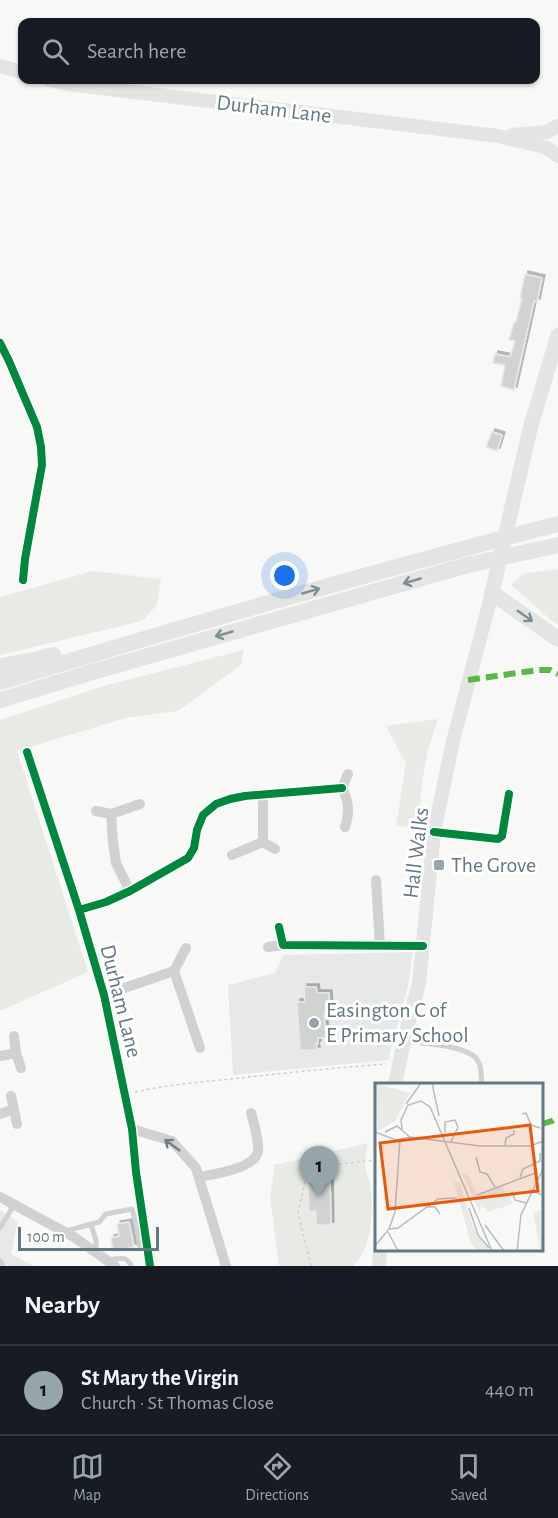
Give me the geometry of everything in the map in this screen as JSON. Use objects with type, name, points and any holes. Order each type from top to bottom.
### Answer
[{"type":"highway","points":[[0,682],[194,624],[478,544],[558,525]]},
{"type":"highway","points":[[0,700],[468,565],[558,547]]},
{"type":"highway","points":[[492,593],[558,639]]},
{"type":"highway","points":[[0,666],[32,661],[84,646],[194,624]]},
{"type":"highway","points":[[0,706],[99,670]]},
{"type":"main road","points":[[0,66],[18,71]]},
{"type":"main road","name":"Durham Lane","points":[[69,84],[498,136],[545,147],[558,156]]},
{"type":"main road","name":"Durham Lane","points":[[498,136],[547,132],[558,126]]},
{"type":"main road","name":"Hall Walks","points":[[395,1083],[419,983],[434,832],[453,741],[492,593],[530,429],[558,335]]},
{"type":"main road","points":[[379,1266],[380,1251]]},
{"type":"street","points":[[0,343],[37,427],[41,447],[42,465],[23,580]]},
{"type":"street","name":"Durham Lane","points":[[27,752],[79,910],[104,995],[132,1129],[141,1232],[150,1266]]},
{"type":"street","points":[[345,827],[349,816],[348,801],[342,788],[348,774]]},
{"type":"street","points":[[79,910],[106,903],[188,858],[194,848],[197,830],[203,815],[216,804],[230,799],[342,788]]},
{"type":"street","points":[[434,832],[498,839],[502,836],[509,794]]},
{"type":"street","points":[[263,795],[263,842]]},
{"type":"street","points":[[96,811],[111,814],[140,804]]},
{"type":"street","points":[[111,814],[116,862],[130,891]]},
{"type":"street","points":[[263,842],[275,849]]},
{"type":"street","points":[[232,855],[263,842]]},
{"type":"street","points":[[376,880],[380,946]]},
{"type":"street","points":[[279,927],[283,945]]},
{"type":"street","points":[[267,947],[283,945],[423,946]]},
{"type":"street","points":[[104,995],[174,971],[186,948]]},
{"type":"street","points":[[174,971],[200,1048]]},
{"type":"street","points":[[14,1036],[21,1068]]},
{"type":"street","points":[[0,1056],[16,1053]]},
{"type":"street","points":[[11,1096],[17,1125]]},
{"type":"street","points":[[0,1114],[14,1109]]},
{"type":"street","points":[[199,1177],[239,1168],[252,1161],[258,1153],[258,1142],[251,1113]]},
{"type":"street","points":[[132,1129],[172,1141],[196,1168],[226,1266]]},
{"type":"street","points":[[0,1197],[74,1237],[110,1263]]},
{"type":"lane","points":[[404,1041],[459,1049],[473,1055],[480,1064],[482,1083]]},
{"type":"lane","points":[[0,1227],[14,1205]]},
{"type":"lane","points":[[63,1231],[91,1225],[99,1222],[106,1215],[132,1209],[141,1232],[140,1248]]},
{"type":"lane","points":[[91,1225],[96,1240],[96,1253]]},
{"type":"lane","points":[[110,1263],[123,1258],[131,1266]]},
{"type":"lane","points":[[0,1260],[3,1266]]},
{"type":"path","points":[[125,1095],[149,1089],[209,1081],[327,1068],[399,1063]]},
{"type":"path","points":[[311,1266],[298,1212],[308,1169],[317,1164],[331,1165],[375,1160]]},
{"type":"shaded area","points":[[558,569],[558,626],[511,585],[523,574]]},
{"type":"shaded area","points":[[93,571],[161,579],[157,605],[142,621],[0,655],[0,597]]},
{"type":"shaded area","points":[[244,650],[241,665],[178,711],[126,718],[17,751],[88,972],[0,1011],[0,720],[107,685]]},
{"type":"shaded area","points":[[438,719],[428,750],[420,804],[413,827],[396,826],[406,764],[386,726]]},
{"type":"shaded area","name":"Easington C of E Primary School","points":[[413,952],[408,986],[388,1060],[233,1075],[228,985],[275,973],[283,955]]},
{"type":"shaded area","points":[[368,1143],[365,1162],[371,1190],[372,1210],[368,1241],[359,1259],[353,1266],[279,1266],[270,1197],[275,1165]]},
{"type":"shaded area","points":[[0,1210],[18,1221],[11,1254],[34,1266],[0,1266]]},
{"type":"building","points":[[525,274],[542,278],[537,302],[534,301],[514,390],[501,386],[505,365],[493,363],[495,354],[510,357],[515,341],[509,340],[522,298],[520,298]]},
{"type":"building","points":[[492,432],[502,435],[497,451],[486,447]]},
{"type":"building","points":[[304,987],[316,987],[317,993],[329,993],[330,1012],[324,1012],[326,1038],[318,1038],[317,1050],[300,1050],[297,1002],[305,1002]]},
{"type":"building","points":[[323,1171],[323,1180],[330,1180],[331,1225],[316,1225],[316,1211],[309,1211],[308,1182],[315,1181],[315,1172]]},
{"type":"building","points":[[129,1222],[134,1247],[113,1251],[111,1238],[119,1236],[117,1224]]},
{"type":"marked path","points":[[468,680],[538,670],[550,670],[558,674]]},
{"type":"marked path","points":[[543,1124],[558,1117]]},
{"type":"cycle path","points":[[0,343],[37,427],[41,447],[42,465],[23,580]]},
{"type":"cycle path","points":[[27,752],[79,910],[104,995],[132,1129],[150,1266]]},
{"type":"cycle path","points":[[79,910],[106,902],[130,891],[188,858],[194,848],[197,830],[203,815],[216,804],[245,796],[342,788]]},
{"type":"cycle path","points":[[434,832],[498,839],[502,836],[509,794]]},
{"type":"cycle path","points":[[279,927],[283,945],[423,946]]},
{"type":"place","name":"The Grove","points":[[439,865]]},
{"type":"place","name":"Easington C of E Primary School","points":[[314,1023]]},
{"type":"place","name":"St Mary the Virgin","points":[[319,1196]]}]
